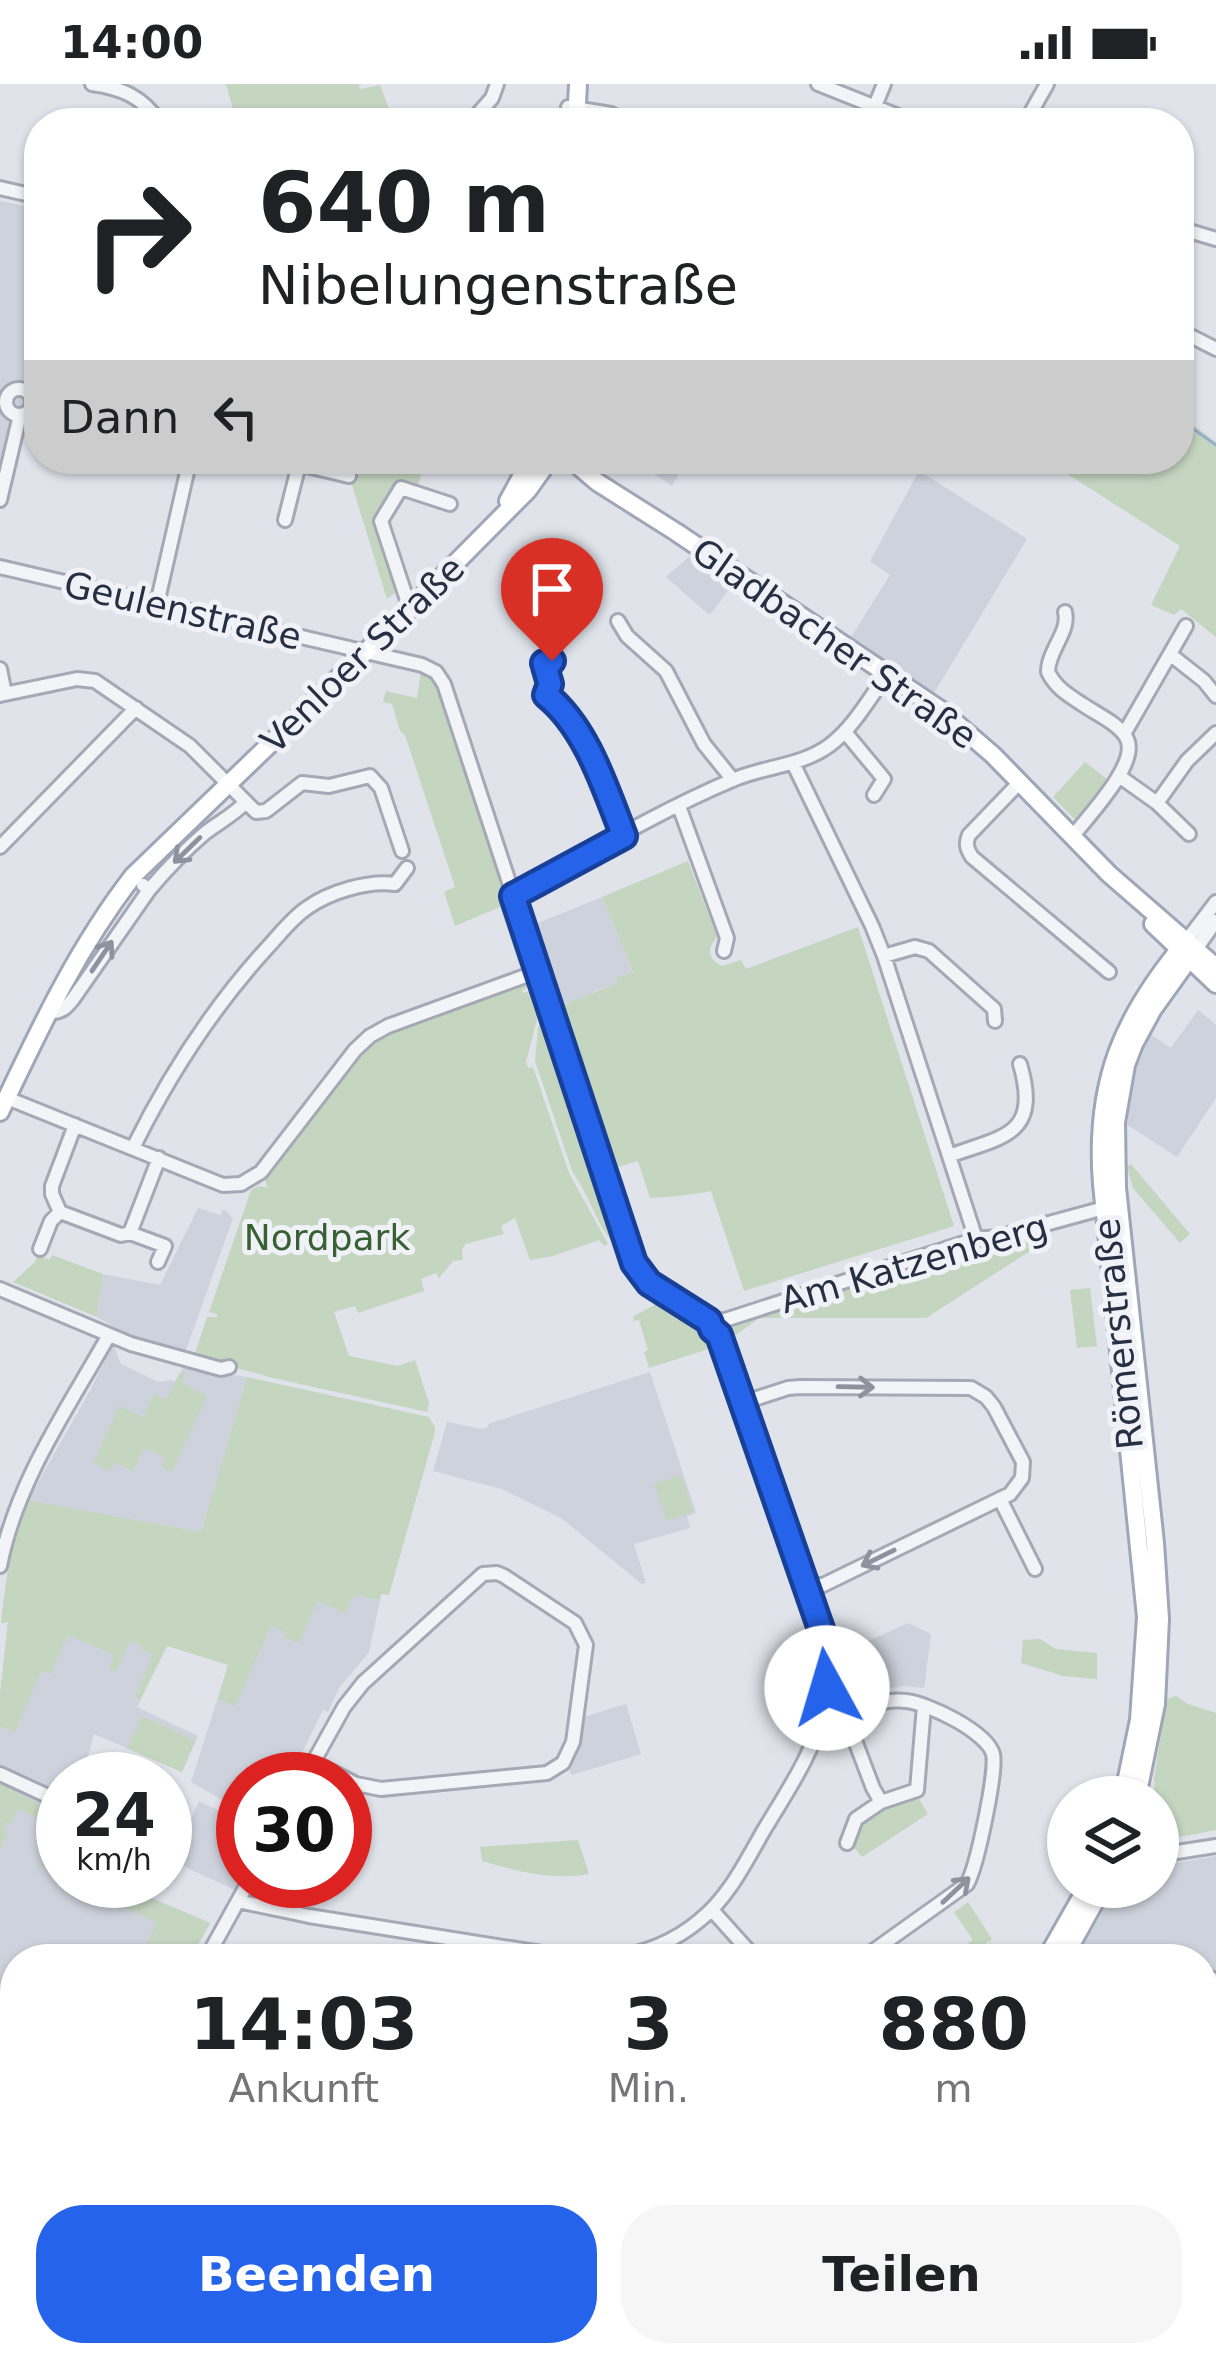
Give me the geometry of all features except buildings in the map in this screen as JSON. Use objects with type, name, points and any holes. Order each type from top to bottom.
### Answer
[{"type":"main road","name":"Venloer Straße","points":[[3,1102],[71,966],[133,876],[410,609],[528,490],[536,474]]},
{"type":"main road","name":"Gladbacher Straße","points":[[571,474],[597,482]]},
{"type":"main road","name":"Gladbacher Straße","points":[[588,474],[958,724],[1216,984]]},
{"type":"main road","name":"Gladbacher Straße","points":[[1187,950],[1216,967]]},
{"type":"main road","name":"Römerstraße","points":[[1141,1776],[1156,1704],[1160,1619],[1114,1207],[1100,1142],[1108,1076],[1130,1018],[1187,950]]},
{"type":"main road","name":"Römerstraße","points":[[1114,1207],[1146,1617],[1139,1720],[1127,1776]]},
{"type":"main road","points":[[1055,1944],[1075,1908]]},
{"type":"main road","points":[[1071,1944],[1091,1908]]},
{"type":"street","points":[[92,84],[128,93],[149,108]]},
{"type":"street","points":[[818,84],[879,108]]},
{"type":"street","points":[[874,106],[884,84]]},
{"type":"street","points":[[24,391],[11,392],[7,399],[13,413],[24,413]]},
{"type":"street","points":[[0,500],[20,415]]},
{"type":"street","points":[[157,604],[187,474]]},
{"type":"street","points":[[285,520],[296,474]]},
{"type":"street","points":[[410,609],[381,520],[400,488],[450,503]]},
{"type":"street","name":"Geulenstraße","points":[[0,567],[422,665],[441,678],[513,896]]},
{"type":"street","points":[[1065,612],[1067,623],[1051,654],[1048,672],[1060,689],[1124,734],[1130,750],[1119,776],[1073,836]]},
{"type":"street","points":[[536,618],[548,632],[555,657],[544,663],[550,684],[546,695],[565,714],[586,748],[624,836]]},
{"type":"street","points":[[617,621],[666,671],[704,744],[733,780]]},
{"type":"street","points":[[1124,734],[1186,626]]},
{"type":"street","points":[[1171,655],[1216,696]]},
{"type":"street","points":[[0,669],[2,694],[83,679],[102,685],[190,746],[245,803]]},
{"type":"street","points":[[665,1944],[712,1910],[736,1879],[794,1780],[823,1714],[828,1671],[825,1643],[812,1590],[719,1335],[709,1321],[649,1283],[634,1263],[513,896],[733,780],[824,750],[845,732],[888,673]]},
{"type":"street","points":[[0,847],[136,708]]},
{"type":"street","points":[[845,732],[884,779],[874,794]]},
{"type":"street","points":[[1157,803],[1187,761],[1216,733]]},
{"type":"street","points":[[1204,744],[1215,756]]},
{"type":"street","points":[[793,763],[884,956],[976,1239]]},
{"type":"street","name":"Venloer Straße","points":[[49,1012],[57,1013],[74,999],[149,890],[190,846],[245,803],[262,812],[302,783],[329,786],[370,776],[381,788],[402,851]]},
{"type":"street","points":[[1119,776],[1190,834]]},
{"type":"street","points":[[1020,782],[969,835],[968,849],[1109,972]]},
{"type":"street","points":[[679,806],[727,938],[724,951]]},
{"type":"street","points":[[134,1148],[149,1116],[223,1002],[292,921],[322,899],[376,882],[395,884],[407,868]]},
{"type":"street","points":[[133,876],[149,890]]},
{"type":"street","name":"Römerstraße","points":[[1187,950],[1216,902]]},
{"type":"street","name":"Römerstraße","points":[[1187,950],[1216,921]]},
{"type":"street","points":[[884,956],[916,946],[929,951],[994,1009],[995,1021]]},
{"type":"street","points":[[3,1102],[223,1185],[241,1184],[260,1174],[370,1036],[539,971]]},
{"type":"street","points":[[949,1156],[1018,1128],[1025,1081],[1020,1064]]},
{"type":"street","points":[[75,1126],[51,1190],[60,1212],[165,1246],[158,1262]]},
{"type":"street","points":[[130,1233],[159,1158]]},
{"type":"street","name":"Am Katzenberg","points":[[709,1321],[725,1320],[976,1239],[1114,1207]]},
{"type":"street","points":[[40,1249],[51,1221],[60,1212]]},
{"type":"street","points":[[0,1289],[109,1335],[171,1356],[229,1367]]},
{"type":"street","points":[[719,1335],[725,1320]]},
{"type":"street","points":[[0,1566],[10,1524],[28,1481],[109,1335]]},
{"type":"street","points":[[742,1403],[800,1387],[971,1388],[994,1407],[1023,1462],[1019,1482],[1010,1494],[812,1590]]},
{"type":"street","points":[[1000,1499],[1035,1569]]},
{"type":"street","points":[[482,1574],[504,1576],[581,1630],[586,1645],[573,1742],[562,1763],[547,1773],[381,1789],[356,1784],[314,1762],[363,1683],[482,1574]]},
{"type":"street","points":[[826,1696],[843,1709],[881,1802]]},
{"type":"street","points":[[823,1714],[905,1700],[984,1739],[993,1755],[973,1874],[960,1892],[884,1944]]},
{"type":"street","points":[[847,1843],[856,1819],[881,1802],[917,1790],[924,1706]]},
{"type":"street","points":[[0,1774],[36,1791]]},
{"type":"street","points":[[1179,1852],[1216,1846]]},
{"type":"street","points":[[214,1944],[234,1908]]},
{"type":"street","points":[[271,1908],[483,1944]]},
{"type":"street","points":[[712,1910],[743,1944]]},
{"type":"shaded area","points":[[0,201],[24,206],[24,415],[11,460],[0,458]]},
{"type":"shaded area","points":[[654,474],[679,474],[672,486]]},
{"type":"shaded area","points":[[917,474],[1027,539],[931,698],[848,642],[890,575],[870,561]]},
{"type":"shaded area","points":[[690,556],[733,584],[711,614],[666,577]]},
{"type":"shaded area","points":[[602,897],[633,973],[559,1006],[533,925]]},
{"type":"shaded area","points":[[1198,1010],[1216,1025],[1216,1098],[1177,1157],[1126,1124],[1127,1112],[1150,1034],[1171,1048]]},
{"type":"shaded area","points":[[198,1208],[220,1215],[224,1209],[233,1218],[185,1353],[124,1333],[97,1317],[103,1274],[160,1285]]},
{"type":"shaded area","points":[[113,1344],[121,1364],[158,1382],[175,1382],[183,1367],[247,1377],[201,1532],[28,1500]]},
{"type":"shaded area","points":[[650,1372],[696,1513],[687,1516],[690,1528],[634,1544],[646,1583],[561,1518],[502,1489],[433,1471],[447,1422],[482,1429]]},
{"type":"shaded area","points":[[256,1577],[380,1600],[369,1652],[339,1688],[328,1712],[323,1710],[302,1752],[216,1752],[216,1796],[192,1779]]},
{"type":"shaded area","points":[[3,1608],[167,1646],[137,1707],[198,1736],[191,1752],[136,1752],[94,1734],[89,1752],[36,1752],[36,1908],[175,1908],[210,1923],[198,1944],[0,1944],[0,1694],[8,1622],[1,1623]]},
{"type":"shaded area","points":[[908,1623],[931,1634],[924,1688],[874,1690],[860,1645]]},
{"type":"shaded area","points":[[626,1704],[641,1754],[572,1775],[568,1769],[580,1718]]},
{"type":"shaded area","points":[[199,1801],[216,1810],[216,1881],[192,1870],[192,1817]]},
{"type":"shaded area","points":[[1216,1856],[1216,1944],[1084,1944],[1104,1908],[1179,1908],[1179,1862]]},
{"type":"green space","points":[[226,84],[359,84],[360,89],[380,85],[389,108],[233,108]]},
{"type":"green space","points":[[1194,425],[1216,442],[1216,637],[1181,609],[1174,615],[1151,605],[1180,546],[1067,474],[1194,474]]},
{"type":"green space","points":[[349,474],[421,474],[417,491],[400,487],[377,518],[397,585],[387,599]]},
{"type":"green space","points":[[421,671],[433,676],[440,687],[530,963],[520,967],[500,907],[455,926],[444,892],[455,887],[405,735],[392,704],[383,702],[386,691],[417,698]]},
{"type":"green space","points":[[1085,762],[1107,779],[1076,821],[1053,797]]},
{"type":"green space","points":[[688,861],[717,937],[711,957],[722,966],[741,960],[746,969],[858,927],[954,1226],[744,1291],[711,1191],[650,1198],[638,1161],[618,1167],[563,1005],[633,972],[602,897]]},
{"type":"green space","name":"Nordpark","points":[[528,979],[530,987],[523,993],[531,991],[539,1012],[526,1062],[528,1068],[533,1067],[569,1173],[608,1244],[599,1240],[530,1260],[515,1218],[501,1226],[504,1234],[465,1244],[463,1260],[453,1261],[439,1278],[436,1273],[421,1279],[424,1291],[358,1313],[355,1306],[334,1312],[349,1356],[398,1366],[415,1360],[429,1403],[427,1412],[194,1356],[207,1317],[217,1317],[209,1312],[251,1190],[268,1188],[265,1180],[359,1052],[391,1028]]},
{"type":"green space","points":[[548,1016],[618,1239],[612,1242],[573,1173],[535,1061],[538,1028]]},
{"type":"green space","points":[[1131,1164],[1190,1234],[1180,1243],[1133,1188],[1127,1167]]},
{"type":"green space","points":[[1053,1227],[1044,1233],[1047,1240],[926,1318],[764,1318],[726,1342],[729,1324]]},
{"type":"green space","points":[[38,1255],[50,1260],[52,1255],[103,1274],[97,1317],[13,1282]]},
{"type":"green space","points":[[1090,1288],[1097,1346],[1077,1348],[1070,1290]]},
{"type":"green space","points":[[668,1301],[707,1328],[718,1346],[649,1368],[644,1352],[648,1350],[634,1316]]},
{"type":"green space","points":[[182,1373],[182,1383],[207,1396],[172,1472],[161,1467],[165,1458],[144,1448],[133,1471],[115,1462],[110,1471],[99,1462],[93,1464],[119,1406],[143,1417],[154,1394],[167,1399]]},
{"type":"green space","points":[[247,1377],[429,1417],[435,1432],[389,1595],[381,1594],[380,1600],[354,1595],[345,1613],[318,1601],[299,1643],[271,1626],[235,1706],[218,1699],[228,1665],[167,1646],[140,1700],[135,1697],[153,1654],[140,1652],[142,1646],[130,1641],[116,1672],[109,1669],[114,1655],[68,1635],[50,1674],[41,1672],[15,1732],[0,1726],[8,1622],[1,1623],[13,1545],[28,1500],[201,1532]]},
{"type":"green space","points":[[681,1475],[693,1512],[667,1521],[654,1484]]},
{"type":"green space","points":[[1040,1639],[1056,1649],[1097,1653],[1097,1679],[1063,1676],[1021,1663],[1023,1640]]},
{"type":"green space","points":[[1176,1696],[1216,1713],[1216,1830],[1179,1837],[1179,1776],[1154,1776],[1167,1699]]},
{"type":"green space","points":[[142,1716],[195,1741],[190,1752],[127,1748]]},
{"type":"green space","points":[[0,1779],[18,1785],[16,1792],[36,1803],[36,1817],[18,1809],[11,1824],[5,1822],[3,1829],[8,1832],[0,1850]]},
{"type":"green space","points":[[916,1794],[928,1814],[862,1857],[851,1844],[855,1825],[885,1802]]},
{"type":"green space","points":[[578,1840],[589,1874],[549,1876],[482,1861],[480,1847]]},
{"type":"green space","points":[[968,1902],[992,1939],[967,1944],[973,1940],[954,1912]]},
{"type":"green space","points":[[126,1908],[175,1908],[210,1923],[198,1944],[147,1944],[157,1922]]},
{"type":"waterway","points":[[1194,430],[1216,445]]},
{"type":"route","points":[[552,661],[544,663],[550,684],[546,695],[565,714],[586,748],[624,836],[513,896],[634,1263],[649,1283],[709,1321],[719,1335],[822,1632],[827,1688]]}]
